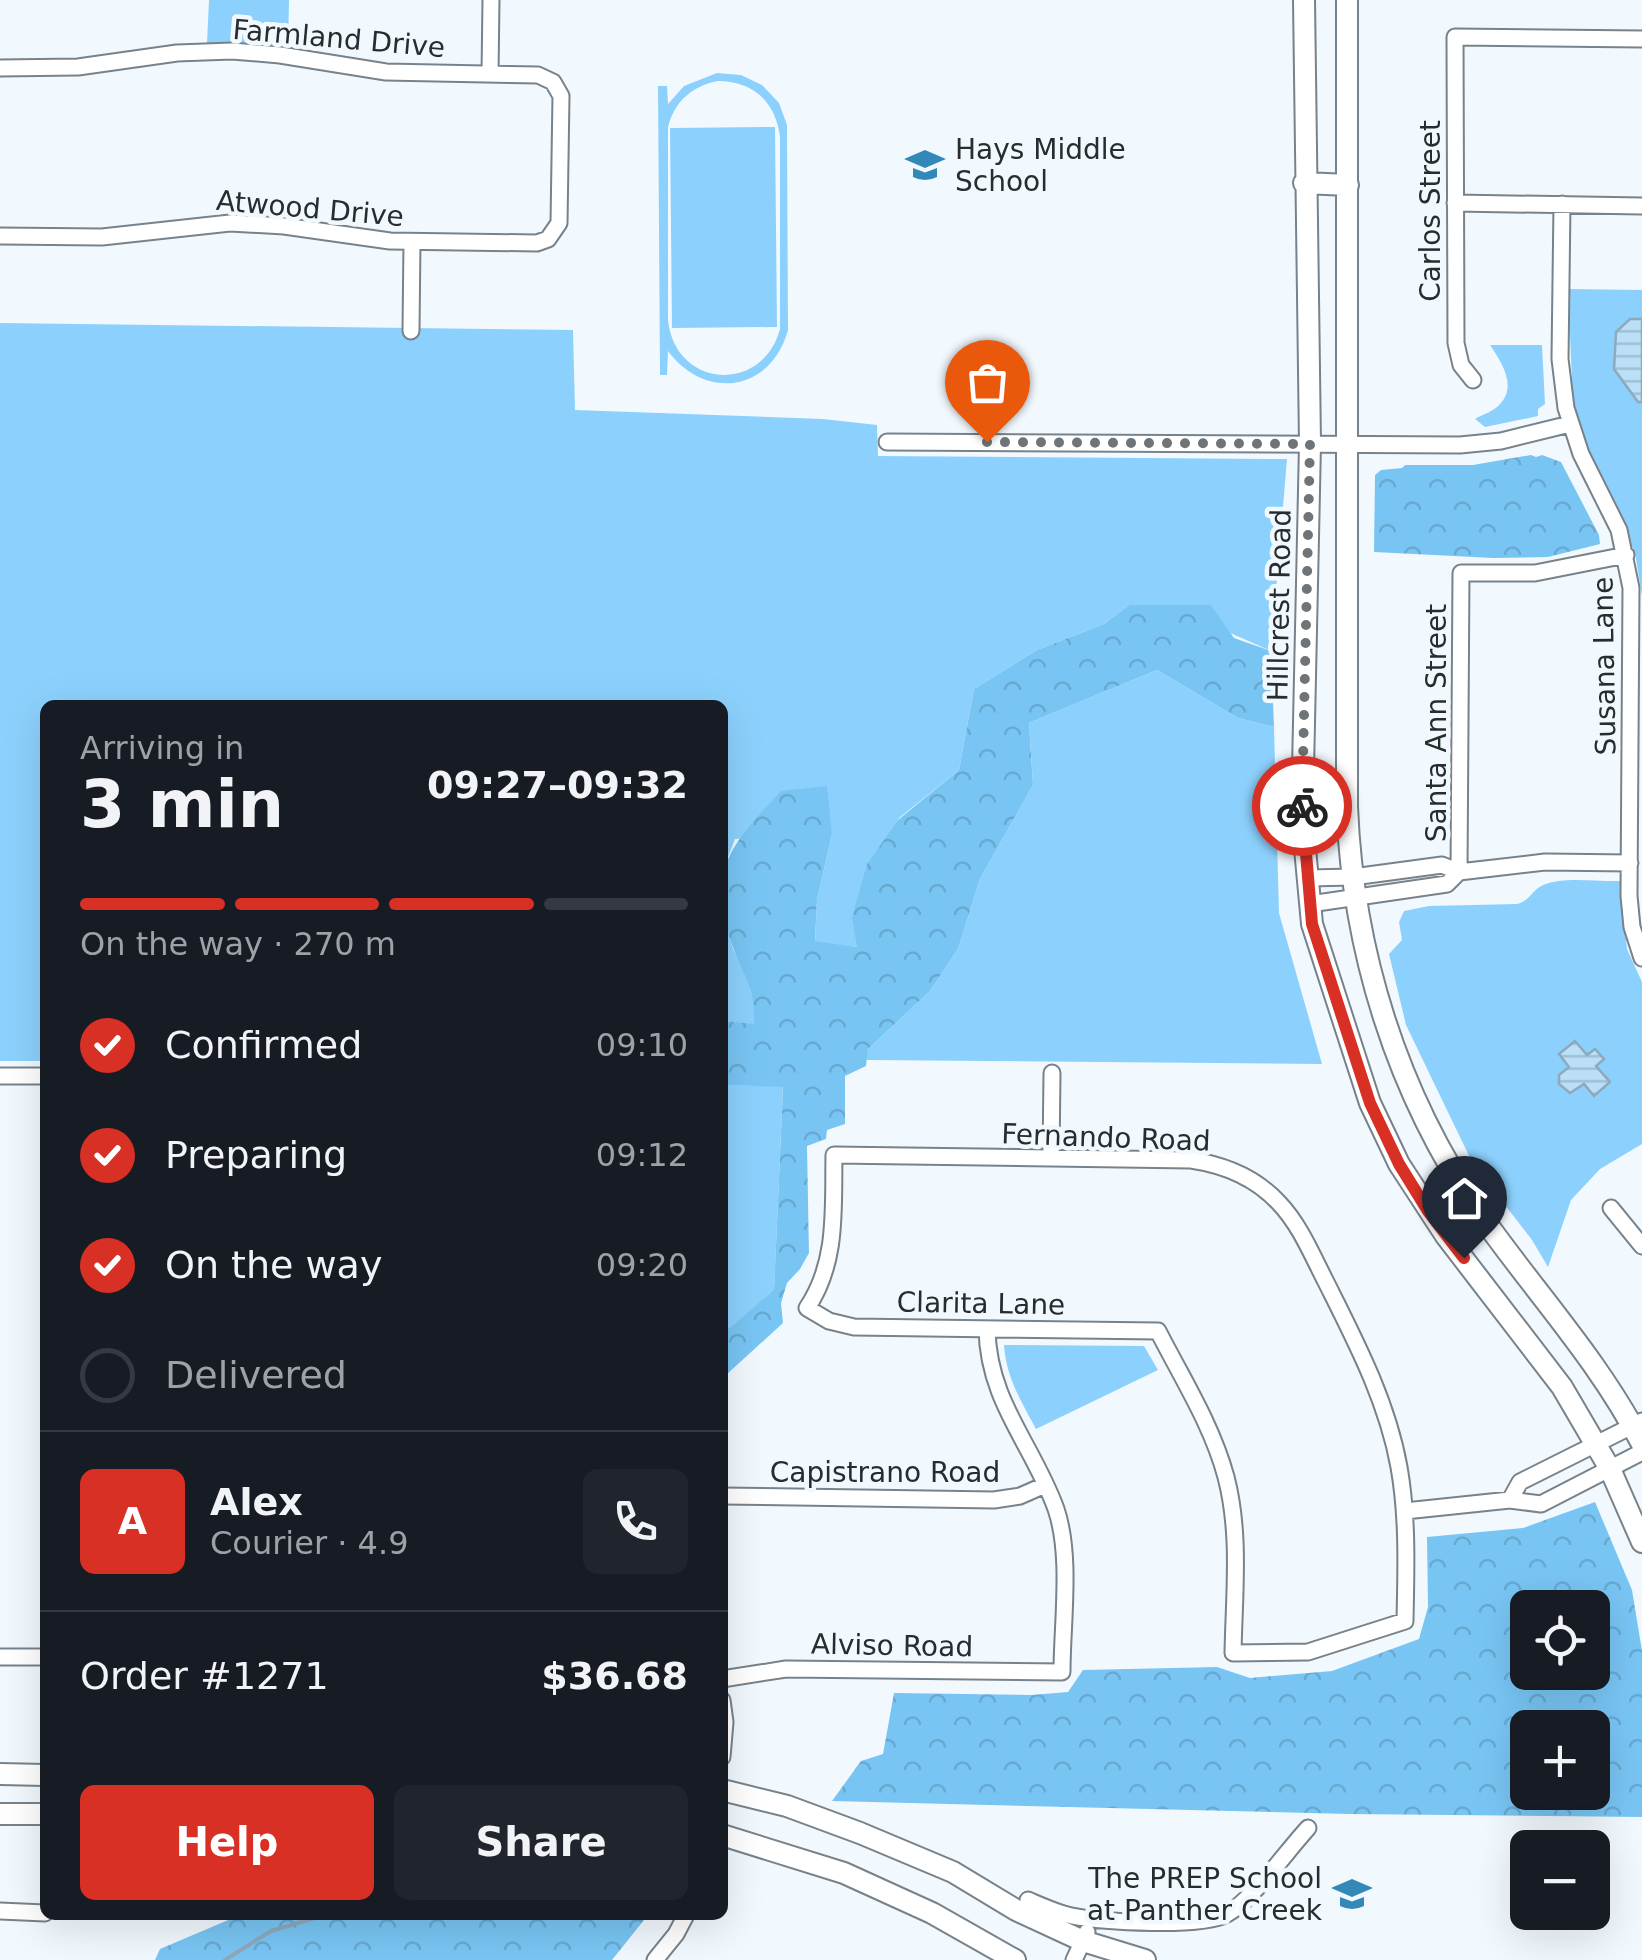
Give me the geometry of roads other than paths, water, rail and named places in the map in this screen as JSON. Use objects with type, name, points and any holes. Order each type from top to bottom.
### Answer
[{"type":"street","points":[[490,74],[491,0]]},
{"type":"street","name":"Hillcrest Road","points":[[1304,0],[1310,444],[1302,816],[1312,924],[1370,1103],[1399,1164],[1446,1236],[1552,1373],[1598,1445],[1642,1542]]},
{"type":"street","points":[[1347,0],[1346,807],[1354,888],[1384,1021],[1432,1136],[1480,1213],[1589,1356],[1639,1430],[1520,1482],[1510,1500]]},
{"type":"street","name":"Carlos Street","points":[[1472,380],[1462,365],[1456,343],[1454,37],[1642,39]]},
{"type":"street","name":"Farmland Drive","points":[[0,68],[78,67],[232,51],[386,72],[538,75],[553,82],[562,101],[560,218],[554,234]]},
{"type":"street","points":[[1304,184],[1348,185]]},
{"type":"street","points":[[1455,203],[1642,206]]},
{"type":"street","name":"Susana Lane","points":[[1562,204],[1561,375],[1570,424],[1614,518],[1626,555],[1637,624],[1630,912],[1642,958]]},
{"type":"street","name":"Atwood Drive","points":[[0,236],[102,236],[230,223],[412,242],[534,244],[554,234]]},
{"type":"street","points":[[411,331],[412,242]]},
{"type":"street","points":[[887,442],[1488,443],[1570,424]]},
{"type":"street","name":"Santa Ann Street","points":[[1460,872],[1462,573],[1548,572],[1626,555]]},
{"type":"street","points":[[1308,878],[1354,888],[1446,884],[1460,872],[1544,862],[1630,863]]},
{"type":"street","points":[[1310,904],[1354,888]]},
{"type":"street","points":[[1050,1158],[1052,1072]]},
{"type":"street","points":[[0,1076],[40,1076]]},
{"type":"street","name":"Fernando Road","points":[[808,1308],[831,1251],[834,1156],[1202,1162],[1242,1175],[1280,1204],[1299,1230],[1373,1379],[1392,1436],[1404,1511],[1405,1621]]},
{"type":"street","points":[[1611,1208],[1642,1246]]},
{"type":"street","name":"Clarita Lane","points":[[808,1308],[829,1321],[854,1327],[1158,1331],[1207,1427],[1226,1478],[1234,1527],[1233,1653],[1308,1652],[1405,1621]]},
{"type":"street","points":[[987,1329],[988,1358],[996,1388],[1045,1485]]},
{"type":"street","points":[[1404,1511],[1510,1500],[1541,1504],[1642,1452]]},
{"type":"street","name":"Capistrano Road","points":[[728,1496],[994,1500],[1020,1496],[1045,1485]]},
{"type":"street","name":"Alviso Road","points":[[728,1679],[786,1668],[1062,1672],[1062,1541],[1056,1510],[1045,1485]]},
{"type":"street","points":[[0,1657],[40,1658]]},
{"type":"street","points":[[0,1774],[40,1775]]},
{"type":"street","points":[[728,1791],[787,1806],[954,1872],[1079,1950],[1145,1960]]},
{"type":"street","points":[[0,1814],[40,1814]]},
{"type":"street","points":[[1028,1900],[1071,1916],[1092,1919],[1188,1922],[1225,1915],[1308,1828]]},
{"type":"street","points":[[728,1837],[844,1873],[932,1914],[1015,1960]]},
{"type":"street","points":[[0,1911],[40,1913]]},
{"type":"street","points":[[1079,1950],[1092,1919]]},
{"type":"street","points":[[655,1960],[683,1920]]},
{"type":"waterway","points":[[225,1960],[271,1931],[308,1920]]},
{"type":"place","name":"Hays Middle School","points":[[925,165]]},
{"type":"place","name":"The PREP School at Panther Creek","points":[[1352,1894]]}]
